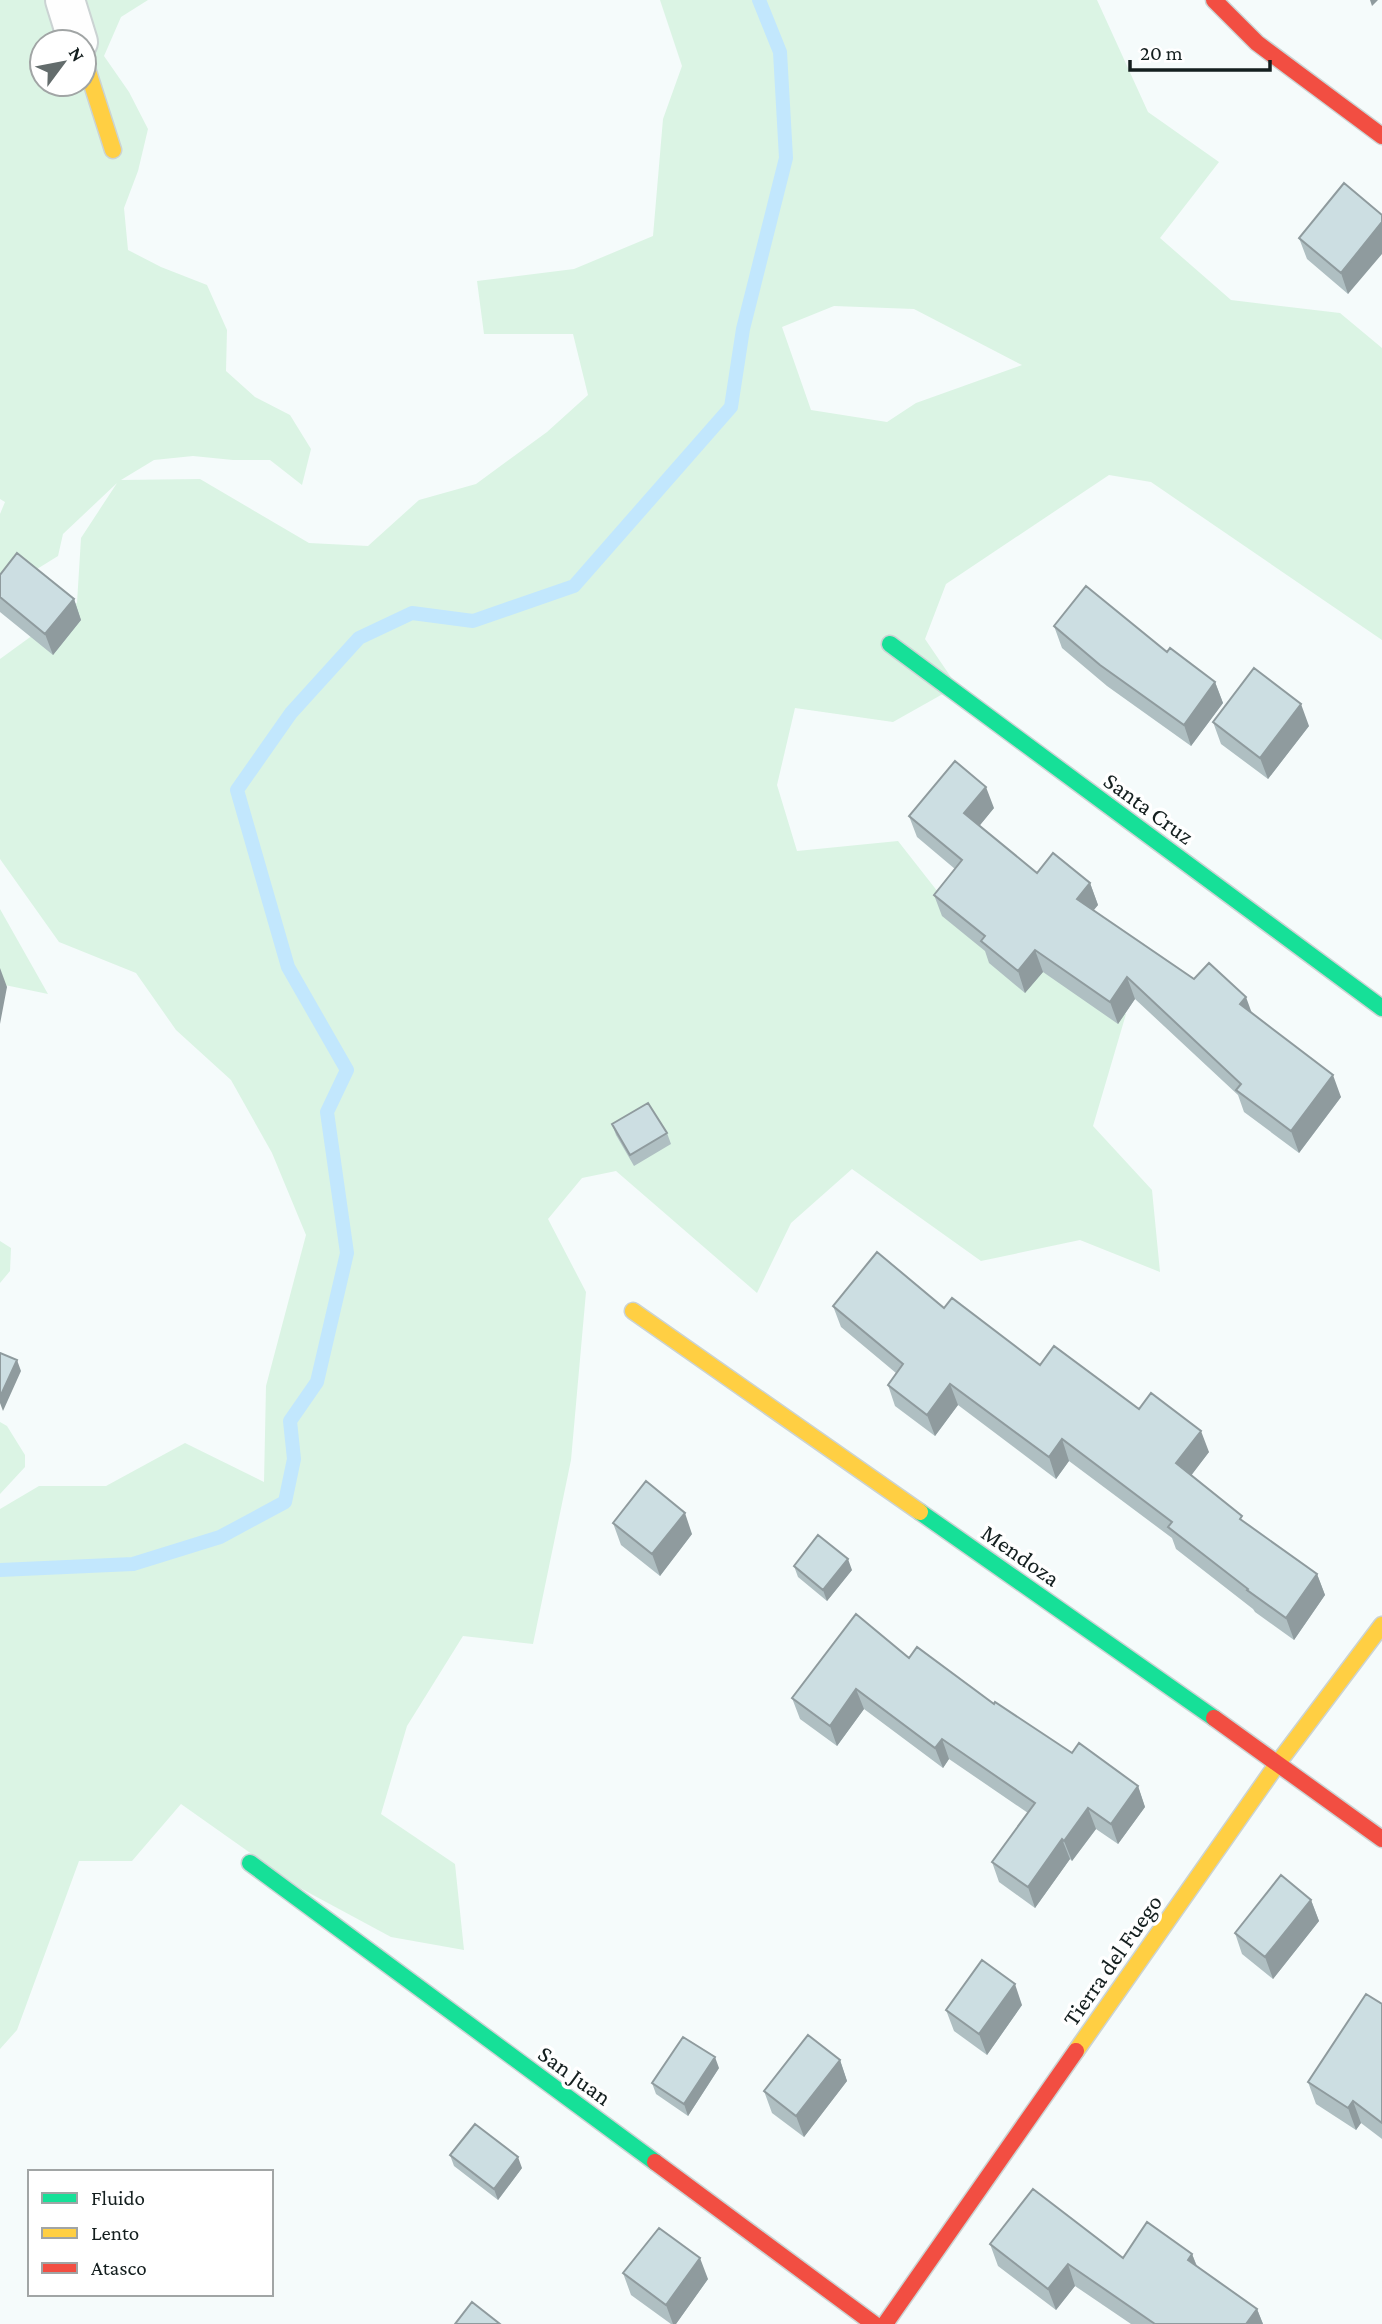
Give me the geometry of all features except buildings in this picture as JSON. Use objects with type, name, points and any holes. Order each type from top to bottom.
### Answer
[{"type":"street","points":[[65,0],[74,28]]},
{"type":"street","points":[[1214,0],[1258,43],[1382,136]]},
{"type":"street","points":[[96,98],[113,150]]},
{"type":"street","name":"Santa Cruz","points":[[890,644],[1382,1008]]},
{"type":"street","name":"Mendoza","points":[[633,1311],[1278,1763],[1382,1839]]},
{"type":"street","name":"Tierra del Fuego","points":[[885,2324],[1278,1763],[1382,1626]]},
{"type":"street","name":"San Juan","points":[[250,1863],[874,2324]]},
{"type":"green space","points":[[0,0],[148,0],[121,17],[104,56],[129,92],[148,129],[138,171],[124,208],[128,250],[161,267],[207,285],[227,330],[226,371],[255,397],[290,415],[311,449],[302,485],[270,460],[193,456],[154,460],[121,480],[200,479],[309,543],[368,546],[419,500],[476,484],[547,432],[588,395],[573,334],[484,334],[477,281],[574,269],[653,236],[663,119],[682,66],[660,0],[1097,0],[1148,112],[1219,162],[1160,238],[1231,300],[1340,313],[1382,348],[1382,640],[1151,482],[1109,475],[946,584],[925,639],[957,686],[893,722],[795,708],[777,785],[797,851],[898,841],[956,915],[1034,951],[1126,1014],[1093,1126],[1152,1190],[1160,1272],[1080,1240],[981,1261],[852,1169],[791,1223],[757,1293],[616,1171],[582,1178],[548,1219],[586,1292],[571,1460],[533,1644],[463,1636],[407,1726],[381,1814],[455,1864],[464,1950],[391,1937],[300,1888],[181,1804],[132,1861],[79,1861],[17,2030],[0,2049],[0,1509],[39,1486],[106,1486],[185,1443],[264,1482],[266,1386],[306,1235],[272,1153],[231,1080],[176,1030],[136,973],[59,942],[0,859],[0,659],[77,603],[81,538],[117,483],[63,534],[58,556],[0,592],[0,514],[5,502],[0,499]],"holes":[[[834,306],[914,309],[1022,365],[916,403],[887,422],[811,410],[782,327]]]},
{"type":"green space","points":[[0,909],[48,994],[0,984]]},
{"type":"green space","points":[[0,1241],[11,1248],[10,1271],[0,1283]]},
{"type":"green space","points":[[0,1422],[7,1426],[25,1455],[25,1467],[0,1494]]},
{"type":"waterway","points":[[0,1570],[133,1564],[220,1537],[285,1502],[294,1459],[290,1421],[317,1382],[347,1253],[327,1112],[347,1070],[288,967],[237,790],[291,713],[359,638],[412,613],[473,621],[574,586],[731,407],[743,329],[786,158],[780,52],[759,0]]},
{"type":"traffic: fast","points":[[890,644],[1382,1008]]},
{"type":"traffic: fast","points":[[920,1512],[1214,1718]]},
{"type":"traffic: fast","points":[[250,1863],[655,2162]]},
{"type":"traffic: slow","points":[[96,98],[113,150]]},
{"type":"traffic: slow","points":[[633,1311],[920,1512]]},
{"type":"traffic: slow","points":[[1076,2051],[1278,1763],[1382,1625]]},
{"type":"traffic: jam","points":[[1214,0],[1257,43],[1382,136]]},
{"type":"traffic: jam","points":[[1214,1718],[1382,1839]]},
{"type":"traffic: jam","points":[[885,2324],[1076,2051]]},
{"type":"traffic: jam","points":[[655,2162],[874,2324]]}]
